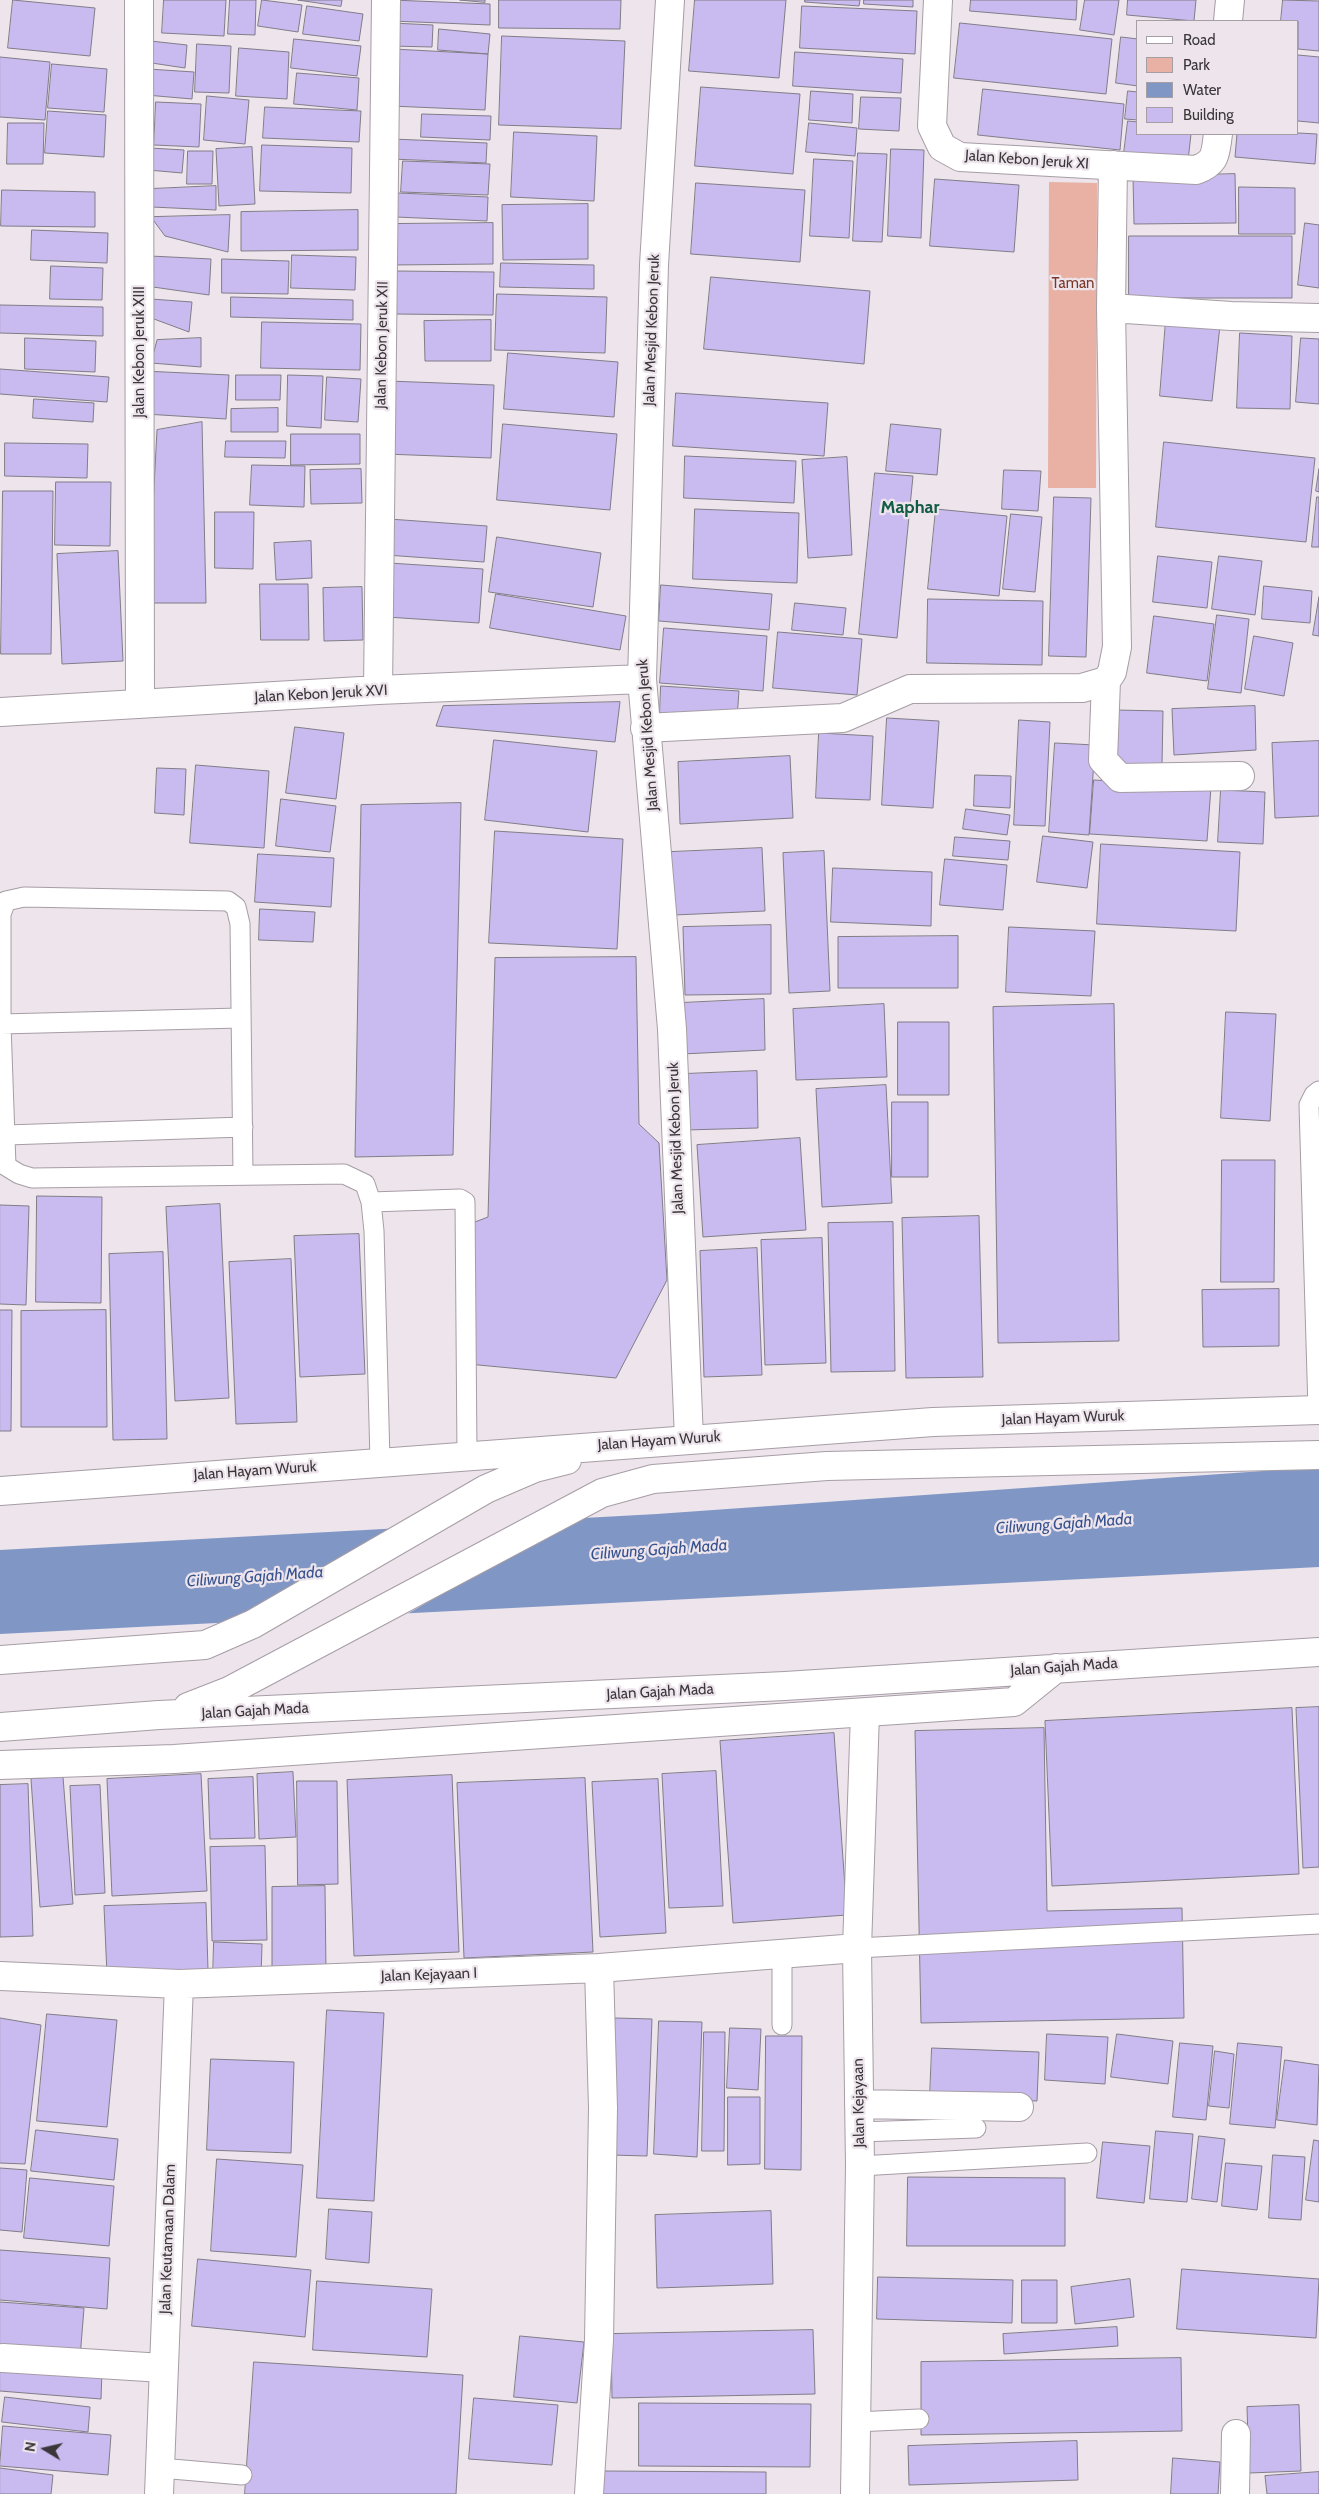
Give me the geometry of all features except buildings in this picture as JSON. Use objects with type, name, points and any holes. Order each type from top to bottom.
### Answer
[{"type":"street","name":"Jalan Kebon Jeruk XIII","points":[[139,0],[140,704]]},
{"type":"street","name":"Jalan Kebon Jeruk XII","points":[[378,690],[386,0]]},
{"type":"street","name":"Jalan Mesjid Kebon Jeruk","points":[[670,0],[654,265],[642,679],[672,1029],[689,1439]]},
{"type":"street","name":"Jalan Kebon Jeruk XI","points":[[938,0],[932,126],[942,147],[960,157],[1196,170],[1208,166],[1214,161],[1218,135]]},
{"type":"street","points":[[1228,20],[1230,0]]},
{"type":"street","points":[[1113,165],[1111,308],[1116,647],[1112,672],[1106,681],[1103,760],[1120,778],[1240,776]]},
{"type":"street","points":[[1111,308],[1231,316],[1319,318]]},
{"type":"street","name":"Jalan Kebon Jeruk XVI","points":[[0,712],[378,690],[642,679]]},
{"type":"street","points":[[645,728],[843,718],[910,689],[1082,688],[1106,681]]},
{"type":"street","name":"Jalan Hayam Wuruk","points":[[0,1491],[380,1461],[933,1422],[1319,1410]]},
{"type":"street","points":[[0,1660],[205,1645],[253,1624],[471,1496],[535,1468],[576,1458],[992,1424],[1004,1420]]},
{"type":"street","points":[[159,1715],[198,1704],[228,1691],[602,1492],[653,1479],[827,1466],[1319,1455]]},
{"type":"street","name":"Jalan Gajah Mada","points":[[0,1726],[159,1715],[785,1686],[1319,1652]]},
{"type":"street","points":[[0,1765],[174,1758],[1014,1702],[1056,1668]]},
{"type":"street","name":"Jalan Kejayaan","points":[[855,2494],[860,2166],[857,1948],[865,1713]]},
{"type":"street","name":"Jalan Kejayaan I","points":[[0,1976],[179,1984],[598,1968],[857,1948]]},
{"type":"street","points":[[589,2494],[600,2340],[602,2108],[598,1968]]},
{"type":"street","name":"Jalan Keutamaan Dalam","points":[[159,2481],[179,1984]]},
{"type":"street","points":[[859,2104],[1019,2107]]},
{"type":"street","points":[[3,2358],[163,2368]]},
{"type":"street","points":[[1235,2494],[1236,2434]]},
{"type":"lane","points":[[243,1176],[240,924],[236,908],[228,901],[24,896],[6,901],[1,914],[1,1024],[6,1166],[25,1177],[243,1176],[344,1174],[364,1184],[371,1202],[374,1231],[380,1461]]},
{"type":"lane","points":[[1,1024],[240,1018]]},
{"type":"lane","points":[[1319,1092],[1311,1098],[1309,1105],[1319,1410]]},
{"type":"lane","points":[[6,1135],[243,1127]]},
{"type":"lane","points":[[371,1202],[460,1199],[465,1202],[467,1455]]},
{"type":"lane","points":[[857,1948],[1319,1924]]},
{"type":"lane","points":[[782,1953],[782,2025]]},
{"type":"lane","points":[[859,2132],[976,2128]]},
{"type":"lane","points":[[860,2166],[1087,2153]]},
{"type":"lane","points":[[856,2422],[919,2419]]},
{"type":"lane","points":[[159,2481],[242,2475]]},
{"type":"green space","name":"Taman","points":[[1049,182],[1097,183],[1096,488],[1048,488]]},
{"type":"water","name":"Ciliwung Gajah Mada","points":[[1319,1467],[1319,1567],[0,1634],[0,1550],[657,1514]]},
{"type":"pier","points":[[579,1515],[402,1617],[253,1624],[411,1524]]},
{"type":"district","name":"Maphar","points":[[910,508]]}]
